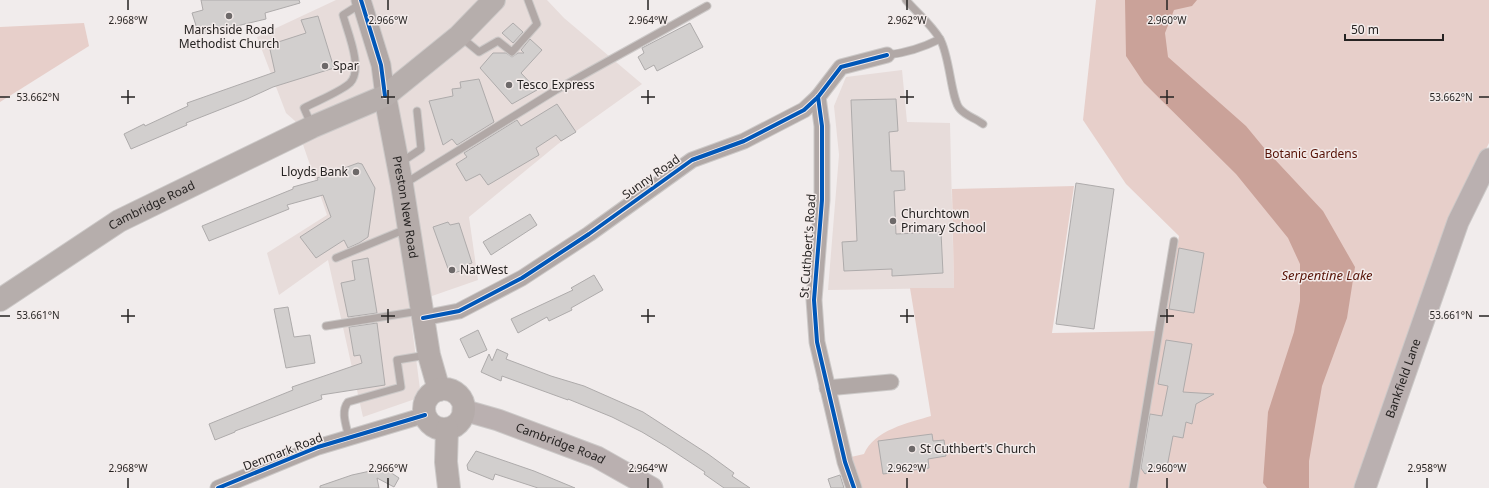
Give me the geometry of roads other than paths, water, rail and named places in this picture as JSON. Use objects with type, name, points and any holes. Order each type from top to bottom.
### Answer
[{"type":"highway","points":[[312,128],[386,96],[459,36],[494,0]]},
{"type":"highway","name":"Cambridge Road","points":[[0,300],[119,221],[312,128]]},
{"type":"main road","name":"Preston New Road","points":[[386,96],[409,228],[422,315]]},
{"type":"main road","name":"Bankfield Lane","points":[[1365,488],[1453,236],[1489,159]]},
{"type":"main road","points":[[422,315],[429,355],[439,390]]},
{"type":"main road","points":[[439,390],[451,391],[456,394],[460,399],[463,410],[459,422],[447,429],[442,429],[431,425],[425,415],[425,402],[433,392],[439,390]]},
{"type":"main road","name":"Cambridge Road","points":[[463,410],[498,420],[592,455],[652,488]]},
{"type":"main road","points":[[447,429],[446,462],[449,488]]},
{"type":"street","points":[[361,2],[381,65],[386,96]]},
{"type":"street","name":"Sunny Road","points":[[422,315],[459,311],[522,278],[589,234],[692,160],[744,142],[804,110],[818,97],[841,67],[887,55]]},
{"type":"street","name":"St Cuthbert's Road","points":[[818,97],[822,126],[822,200],[814,300],[817,342],[845,462],[854,488]]},
{"type":"street","points":[[827,388],[891,382]]},
{"type":"street","name":"Denmark Road","points":[[218,488],[318,447],[425,415]]},
{"type":"lane","points":[[459,36],[479,52],[498,41],[512,52],[537,24],[528,0]]},
{"type":"lane","points":[[906,0],[928,22],[940,39],[949,65],[955,102],[966,115],[975,118],[983,124]]},
{"type":"lane","points":[[312,128],[304,108],[349,84],[356,73],[356,60],[343,15],[361,2]]},
{"type":"lane","points":[[400,174],[556,90],[707,6]]},
{"type":"lane","points":[[887,55],[903,54],[924,47],[940,39]]},
{"type":"lane","points":[[400,174],[421,149],[417,111]]},
{"type":"lane","points":[[336,258],[409,228]]},
{"type":"lane","points":[[1133,488],[1174,241]]},
{"type":"lane","points":[[326,326],[422,315]]},
{"type":"lane","points":[[349,438],[344,414],[345,406],[348,402],[401,387],[397,360],[429,355]]},
{"type":"water","name":"Serpentine Lake","points":[[1125,0],[1197,0],[1192,6],[1174,10],[1165,33],[1168,57],[1246,126],[1265,149],[1323,211],[1355,267],[1347,318],[1322,386],[1309,461],[1309,488],[1267,488],[1263,483],[1268,412],[1294,332],[1300,301],[1300,264],[1288,238],[1236,174],[1144,83],[1126,56]]},
{"type":"place","name":"Marshside Road Methodist Church","points":[[229,16]]},
{"type":"place","name":"Spar","points":[[325,66]]},
{"type":"place","name":"Tesco Express","points":[[509,85]]},
{"type":"place","name":"Lloyds Bank","points":[[356,172]]},
{"type":"place","name":"Churchtown Primary School","points":[[893,221]]},
{"type":"place","name":"NatWest","points":[[452,270]]},
{"type":"place","name":"St Cuthbert's Church","points":[[912,449]]},
{"type":"park label","name":"Botanic Gardens","points":[[1311,154]]}]
